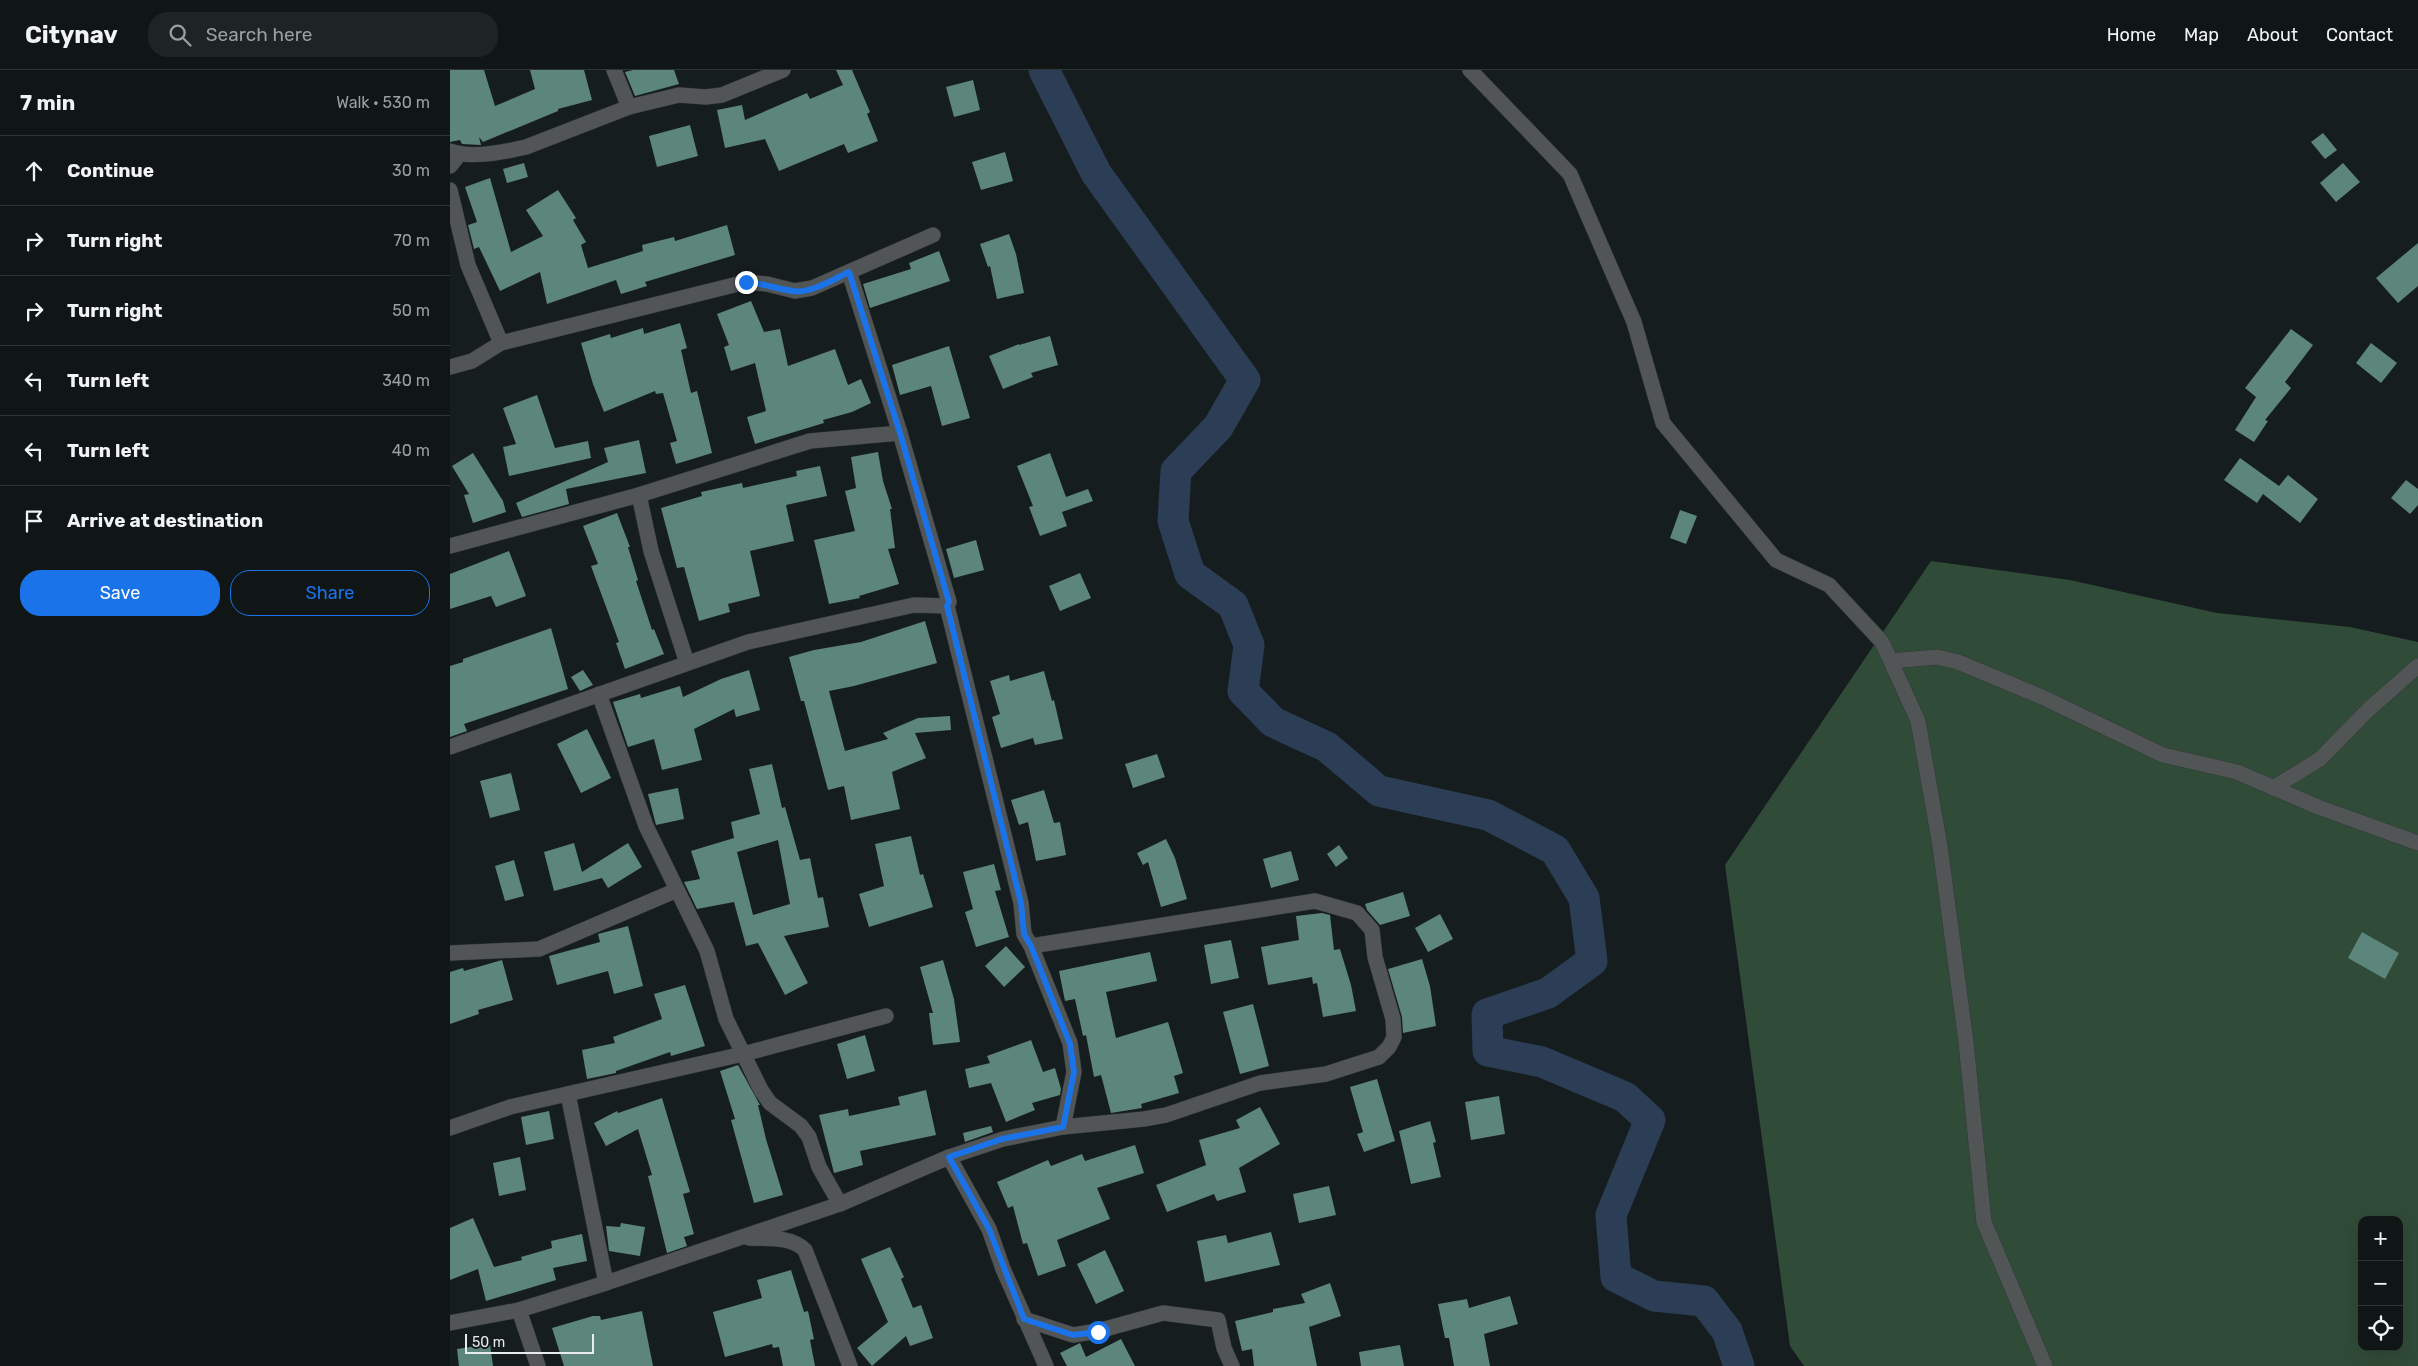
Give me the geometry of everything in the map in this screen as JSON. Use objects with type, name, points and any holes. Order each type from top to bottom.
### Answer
[{"type":"street","points":[[614,70],[629,107]]},
{"type":"street","points":[[453,157],[509,151],[526,147],[629,107],[679,95],[722,95],[783,70]]},
{"type":"street","points":[[1470,70],[1570,174],[1634,322],[1663,423],[1776,560],[1828,585],[1882,642],[1918,721],[1940,846],[1966,1042],[1984,1222],[2045,1366]]},
{"type":"street","points":[[450,190],[468,265],[501,343]]},
{"type":"street","points":[[450,366],[472,361],[501,343],[746,282],[767,284],[795,292],[812,288],[933,235]]},
{"type":"street","points":[[849,272],[900,433],[949,602],[947,606],[1021,903],[1024,934],[1031,946],[1070,1044],[1074,1072],[1063,1127]]},
{"type":"street","points":[[450,546],[639,495],[810,441],[900,433]]},
{"type":"street","points":[[639,495],[651,551],[687,663]]},
{"type":"street","points":[[450,748],[748,642],[914,605],[947,606]]},
{"type":"street","points":[[1891,661],[1936,657],[1958,662],[2042,697],[2163,755],[2236,772],[2318,807],[2418,843]]},
{"type":"street","points":[[2273,788],[2320,759],[2368,710],[2418,666]]},
{"type":"street","points":[[599,694],[646,826],[707,951],[726,1019],[761,1090],[770,1103],[801,1126],[809,1137],[819,1167],[840,1204]]},
{"type":"street","points":[[450,953],[539,949],[677,890]]},
{"type":"street","points":[[450,1322],[518,1310],[606,1283],[840,1204],[949,1157],[1002,1139],[1063,1127],[1166,1115],[1260,1083],[1334,1071],[1379,1057],[1389,1047],[1394,1037],[1393,1019],[1375,957],[1372,930],[1357,913],[1315,901],[1031,946]]},
{"type":"street","points":[[450,1128],[510,1107],[743,1054],[886,1016]]},
{"type":"street","points":[[568,1094],[606,1283]]},
{"type":"street","points":[[949,1157],[989,1229],[1024,1319],[1046,1366]]},
{"type":"street","points":[[740,1238],[797,1242],[805,1250],[850,1366]]},
{"type":"street","points":[[518,1310],[538,1366]]},
{"type":"street","points":[[1024,1319],[1073,1335],[1098,1332],[1163,1313],[1218,1320],[1224,1348],[1232,1366]]},
{"type":"green space","points":[[1931,561],[2070,580],[2217,613],[2350,627],[2418,642],[2418,1366],[1804,1366],[1790,1346],[1725,865]]},
{"type":"building","points":[[450,70],[484,70],[495,106],[535,89],[530,70],[584,70],[592,100],[558,109],[558,111],[483,142],[479,137],[481,145],[462,144],[460,140],[450,142]]},
{"type":"building","points":[[633,70],[674,70],[679,84],[635,96],[625,72]]},
{"type":"building","points":[[836,70],[852,70],[870,112],[867,114],[878,141],[848,153],[844,144],[779,171],[765,139],[725,148],[717,110],[742,105],[745,120],[807,93],[810,99],[843,85]]},
{"type":"building","points":[[973,80],[980,110],[954,117],[946,87]]},
{"type":"building","points":[[690,125],[698,156],[657,167],[649,136]]},
{"type":"building","points":[[2323,133],[2337,150],[2325,159],[2311,142]]},
{"type":"building","points":[[1005,152],[1013,181],[981,190],[972,162]]},
{"type":"building","points":[[524,163],[528,177],[507,183],[503,169]]},
{"type":"building","points":[[2343,163],[2360,182],[2336,202],[2320,183]]},
{"type":"building","points":[[490,178],[511,252],[543,236],[526,210],[558,190],[576,218],[573,220],[586,242],[581,245],[588,268],[643,251],[642,245],[674,237],[675,241],[727,225],[735,255],[645,282],[647,286],[621,294],[616,280],[547,304],[540,272],[500,291],[479,247],[474,249],[468,225],[477,222],[465,187]]},
{"type":"building","points":[[1009,234],[1016,254],[1024,293],[997,299],[990,266],[988,267],[980,244]]},
{"type":"building","points":[[2418,243],[2418,286],[2398,303],[2376,278]]},
{"type":"building","points":[[939,251],[950,281],[870,308],[863,284],[911,269],[909,263]]},
{"type":"building","points":[[751,301],[764,332],[780,329],[788,366],[835,349],[848,385],[861,379],[871,403],[852,412],[823,420],[824,423],[755,444],[747,417],[766,411],[755,363],[731,371],[724,347],[729,345],[717,314]]},
{"type":"building","points":[[680,323],[687,348],[681,350],[691,393],[697,391],[712,453],[676,464],[670,443],[677,441],[663,393],[656,394],[655,391],[604,412],[593,384],[581,343],[610,334],[611,338],[643,328],[644,334]]},
{"type":"building","points":[[2291,329],[2313,345],[2285,382],[2291,388],[2265,420],[2268,421],[2254,442],[2235,430],[2256,397],[2245,388]]},
{"type":"building","points":[[1050,336],[1058,365],[1031,373],[1033,377],[1003,389],[989,356],[1019,344]]},
{"type":"building","points":[[2371,343],[2397,363],[2381,383],[2356,363]]},
{"type":"building","points":[[949,346],[970,418],[942,426],[931,386],[900,395],[892,365]]},
{"type":"building","points":[[537,395],[555,448],[588,441],[591,458],[509,476],[503,447],[516,444],[503,408]]},
{"type":"building","points":[[639,440],[646,473],[566,489],[569,504],[522,517],[516,503],[608,462],[604,448]]},
{"type":"building","points":[[878,452],[883,481],[892,509],[890,509],[895,548],[888,549],[899,584],[859,596],[860,598],[829,604],[814,540],[855,531],[845,491],[856,488],[851,457]]},
{"type":"building","points":[[473,453],[503,501],[506,512],[473,523],[464,495],[469,494],[452,466]]},
{"type":"building","points":[[1050,453],[1066,497],[1088,489],[1093,501],[1062,512],[1067,526],[1040,536],[1029,507],[1033,506],[1017,466]]},
{"type":"building","points":[[2240,458],[2279,486],[2288,475],[2318,499],[2300,523],[2263,494],[2257,503],[2224,480]]},
{"type":"building","points":[[820,466],[827,496],[786,505],[794,541],[750,551],[760,596],[728,604],[730,612],[699,621],[684,567],[677,568],[661,508],[702,496],[701,492],[742,483],[743,488],[797,476],[796,471]]},
{"type":"building","points":[[2406,480],[2418,489],[2418,505],[2410,514],[2391,498]]},
{"type":"building","points":[[1680,510],[1697,516],[1686,544],[1670,538]]},
{"type":"building","points":[[617,513],[630,547],[628,547],[638,580],[636,581],[652,630],[654,629],[664,654],[625,669],[616,643],[619,642],[591,566],[598,564],[583,526]]},
{"type":"building","points":[[976,540],[984,570],[954,578],[946,549]]},
{"type":"building","points":[[509,551],[526,596],[496,607],[491,596],[450,609],[450,574]]},
{"type":"building","points":[[1080,573],[1091,598],[1060,611],[1049,586]]},
{"type":"building","points":[[925,621],[937,663],[829,691],[845,751],[888,739],[883,733],[918,718],[950,716],[951,730],[915,733],[926,758],[892,772],[900,809],[851,820],[844,786],[828,790],[804,701],[801,701],[789,657],[814,650],[861,642]]},
{"type":"building","points":[[551,628],[568,689],[464,724],[467,731],[450,737],[450,666],[463,662],[463,659]]},
{"type":"building","points":[[583,670],[593,685],[580,691],[571,677]]},
{"type":"building","points":[[749,670],[760,710],[736,717],[734,709],[694,729],[702,760],[662,770],[654,739],[628,747],[613,702],[640,694],[641,698],[680,686],[683,697],[721,679]]},
{"type":"building","points":[[1044,671],[1052,701],[1054,700],[1063,739],[1035,745],[1033,738],[1001,748],[992,717],[1000,714],[990,681],[1009,675],[1010,681]]},
{"type":"building","points":[[587,729],[611,778],[581,793],[557,744]]},
{"type":"building","points":[[1157,754],[1165,777],[1133,788],[1125,764]]},
{"type":"building","points":[[772,764],[782,808],[785,807],[800,860],[810,858],[818,898],[823,897],[829,927],[784,936],[808,983],[785,995],[758,943],[746,946],[734,902],[697,909],[684,882],[700,879],[691,851],[734,838],[731,822],[760,814],[749,769]],"holes":[[[778,840],[790,904],[753,915],[737,852]]]},
{"type":"building","points":[[511,773],[520,810],[490,818],[480,781]]},
{"type":"building","points":[[678,788],[684,819],[656,825],[648,794]]},
{"type":"building","points":[[1044,790],[1054,823],[1060,822],[1066,855],[1036,861],[1028,822],[1019,825],[1011,800]]},
{"type":"building","points":[[911,836],[920,875],[923,874],[933,907],[869,927],[859,894],[884,886],[875,844]]},
{"type":"building","points":[[1166,839],[1175,858],[1187,899],[1161,907],[1148,862],[1143,865],[1137,853]]},
{"type":"building","points":[[574,843],[582,872],[628,843],[642,867],[608,888],[602,878],[554,891],[544,852]]},
{"type":"building","points":[[1339,845],[1348,858],[1336,867],[1327,854]]},
{"type":"building","points":[[1291,851],[1299,880],[1271,888],[1263,859]]},
{"type":"building","points":[[514,860],[524,896],[505,901],[495,866]]},
{"type":"building","points":[[994,864],[1001,890],[995,891],[1009,937],[976,947],[965,912],[973,909],[963,872]]},
{"type":"building","points":[[1403,892],[1410,916],[1380,925],[1367,910],[1365,904]]},
{"type":"building","points":[[1322,913],[1330,915],[1334,950],[1340,949],[1351,985],[1356,1011],[1323,1017],[1317,983],[1313,984],[1312,977],[1268,985],[1261,947],[1299,940],[1296,916]]},
{"type":"building","points":[[1440,914],[1453,939],[1428,952],[1415,928]]},
{"type":"building","points":[[628,926],[643,986],[614,994],[608,971],[557,985],[549,956],[600,942],[598,934]]},
{"type":"building","points":[[2362,932],[2399,953],[2385,979],[2348,958]]},
{"type":"building","points":[[1231,940],[1239,978],[1211,984],[1204,945]]},
{"type":"building","points":[[1006,946],[1025,967],[1004,987],[985,966]]},
{"type":"building","points":[[1150,952],[1157,981],[1106,992],[1116,1038],[1168,1022],[1183,1073],[1174,1076],[1179,1093],[1141,1104],[1142,1108],[1111,1113],[1101,1075],[1094,1077],[1086,1035],[1083,1036],[1075,999],[1065,1001],[1059,971]]},
{"type":"building","points":[[1422,959],[1430,986],[1436,1026],[1403,1033],[1402,1017],[1388,969]]},
{"type":"building","points":[[502,960],[513,1000],[478,1010],[479,1014],[450,1024],[450,972],[463,968],[464,971]]},
{"type":"building","points":[[943,960],[954,999],[960,1042],[933,1045],[929,1013],[933,1013],[920,967]]},
{"type":"building","points":[[685,985],[705,1046],[671,1056],[670,1052],[616,1071],[616,1073],[587,1079],[582,1050],[615,1043],[613,1037],[662,1019],[654,994]]},
{"type":"building","points":[[1253,1004],[1269,1066],[1240,1074],[1223,1012]]},
{"type":"building","points":[[865,1035],[875,1071],[847,1079],[837,1044]]},
{"type":"building","points":[[1031,1040],[1043,1072],[1055,1068],[1061,1089],[1060,1095],[1032,1103],[1035,1110],[1006,1122],[991,1083],[969,1088],[965,1069],[990,1063],[987,1056]]},
{"type":"building","points":[[738,1065],[760,1105],[758,1105],[766,1139],[783,1195],[754,1203],[731,1120],[735,1119],[720,1071]]},
{"type":"building","points":[[1377,1079],[1395,1141],[1364,1152],[1357,1134],[1363,1132],[1350,1087]]},
{"type":"building","points":[[926,1090],[936,1135],[860,1151],[863,1165],[834,1173],[819,1115],[848,1109],[849,1116],[900,1105],[898,1097]]},
{"type":"building","points":[[1499,1096],[1505,1134],[1471,1140],[1465,1102]]},
{"type":"building","points":[[662,1098],[690,1192],[683,1194],[694,1234],[684,1237],[687,1246],[667,1253],[648,1176],[652,1175],[638,1129],[606,1146],[594,1123],[617,1111],[618,1113]]},
{"type":"building","points":[[1260,1107],[1280,1144],[1239,1168],[1246,1192],[1217,1201],[1214,1194],[1167,1212],[1156,1185],[1206,1165],[1199,1140],[1240,1128],[1236,1120]]},
{"type":"building","points":[[549,1111],[554,1139],[526,1145],[521,1117]]},
{"type":"building","points":[[1430,1121],[1436,1142],[1433,1143],[1441,1177],[1411,1184],[1399,1131]]},
{"type":"building","points":[[991,1126],[993,1132],[965,1142],[963,1133]]},
{"type":"building","points":[[1135,1145],[1144,1173],[1097,1188],[1110,1219],[1057,1240],[1066,1266],[1038,1276],[1027,1243],[1023,1244],[1013,1206],[1008,1208],[997,1182],[1048,1160],[1051,1166],[1082,1154],[1085,1161]]},
{"type":"building","points":[[520,1157],[526,1190],[499,1196],[493,1163]]},
{"type":"building","points":[[1329,1186],[1336,1215],[1299,1223],[1293,1194]]},
{"type":"building","points":[[473,1218],[494,1267],[522,1260],[521,1257],[552,1248],[551,1241],[582,1234],[587,1261],[553,1268],[556,1280],[486,1301],[478,1269],[450,1280],[450,1228]]},
{"type":"building","points":[[621,1223],[645,1227],[640,1256],[609,1251],[606,1226],[620,1227]]},
{"type":"building","points":[[1271,1232],[1280,1265],[1205,1282],[1197,1241],[1226,1235],[1228,1243]]},
{"type":"building","points":[[890,1247],[904,1277],[901,1279],[913,1308],[921,1305],[933,1338],[910,1346],[906,1336],[872,1366],[857,1348],[888,1322],[861,1259]]},
{"type":"building","points":[[1105,1250],[1124,1291],[1096,1304],[1077,1264]]},
{"type":"building","points":[[791,1270],[804,1312],[808,1311],[814,1339],[810,1340],[815,1366],[783,1366],[779,1347],[773,1348],[772,1344],[725,1357],[713,1312],[762,1298],[757,1280]]},
{"type":"building","points":[[1330,1283],[1341,1316],[1309,1327],[1317,1366],[1254,1366],[1252,1349],[1242,1351],[1235,1321],[1273,1312],[1273,1309],[1305,1303],[1301,1294]]},
{"type":"building","points":[[1510,1296],[1518,1324],[1484,1334],[1490,1366],[1454,1366],[1449,1338],[1445,1338],[1438,1304],[1467,1299],[1469,1308]]},
{"type":"building","points":[[642,1311],[653,1366],[564,1366],[552,1328],[593,1316],[600,1316],[601,1320]]},
{"type":"building","points":[[1121,1339],[1135,1366],[1067,1366],[1060,1353],[1080,1343],[1086,1357]]},
{"type":"building","points":[[490,1344],[493,1366],[459,1366],[457,1349]]},
{"type":"building","points":[[1400,1345],[1404,1366],[1361,1366],[1359,1352]]},
{"type":"waterway","points":[[1044,70],[1096,173],[1245,380],[1218,427],[1176,471],[1173,521],[1190,574],[1233,605],[1249,645],[1243,691],[1273,722],[1327,747],[1379,791],[1488,815],[1555,850],[1584,898],[1592,961],[1548,993],[1487,1014],[1488,1051],[1542,1062],[1625,1097],[1650,1120],[1611,1215],[1616,1277],[1654,1296],[1704,1301],[1727,1331],[1739,1366]]},
{"type":"route","points":[[746,282],[767,284],[795,292],[812,288],[849,272],[900,433],[949,602],[947,606],[1021,903],[1024,934],[1031,946],[1070,1044],[1074,1072],[1063,1127],[1002,1139],[949,1157],[989,1229],[1024,1319],[1073,1335],[1098,1332]]}]
